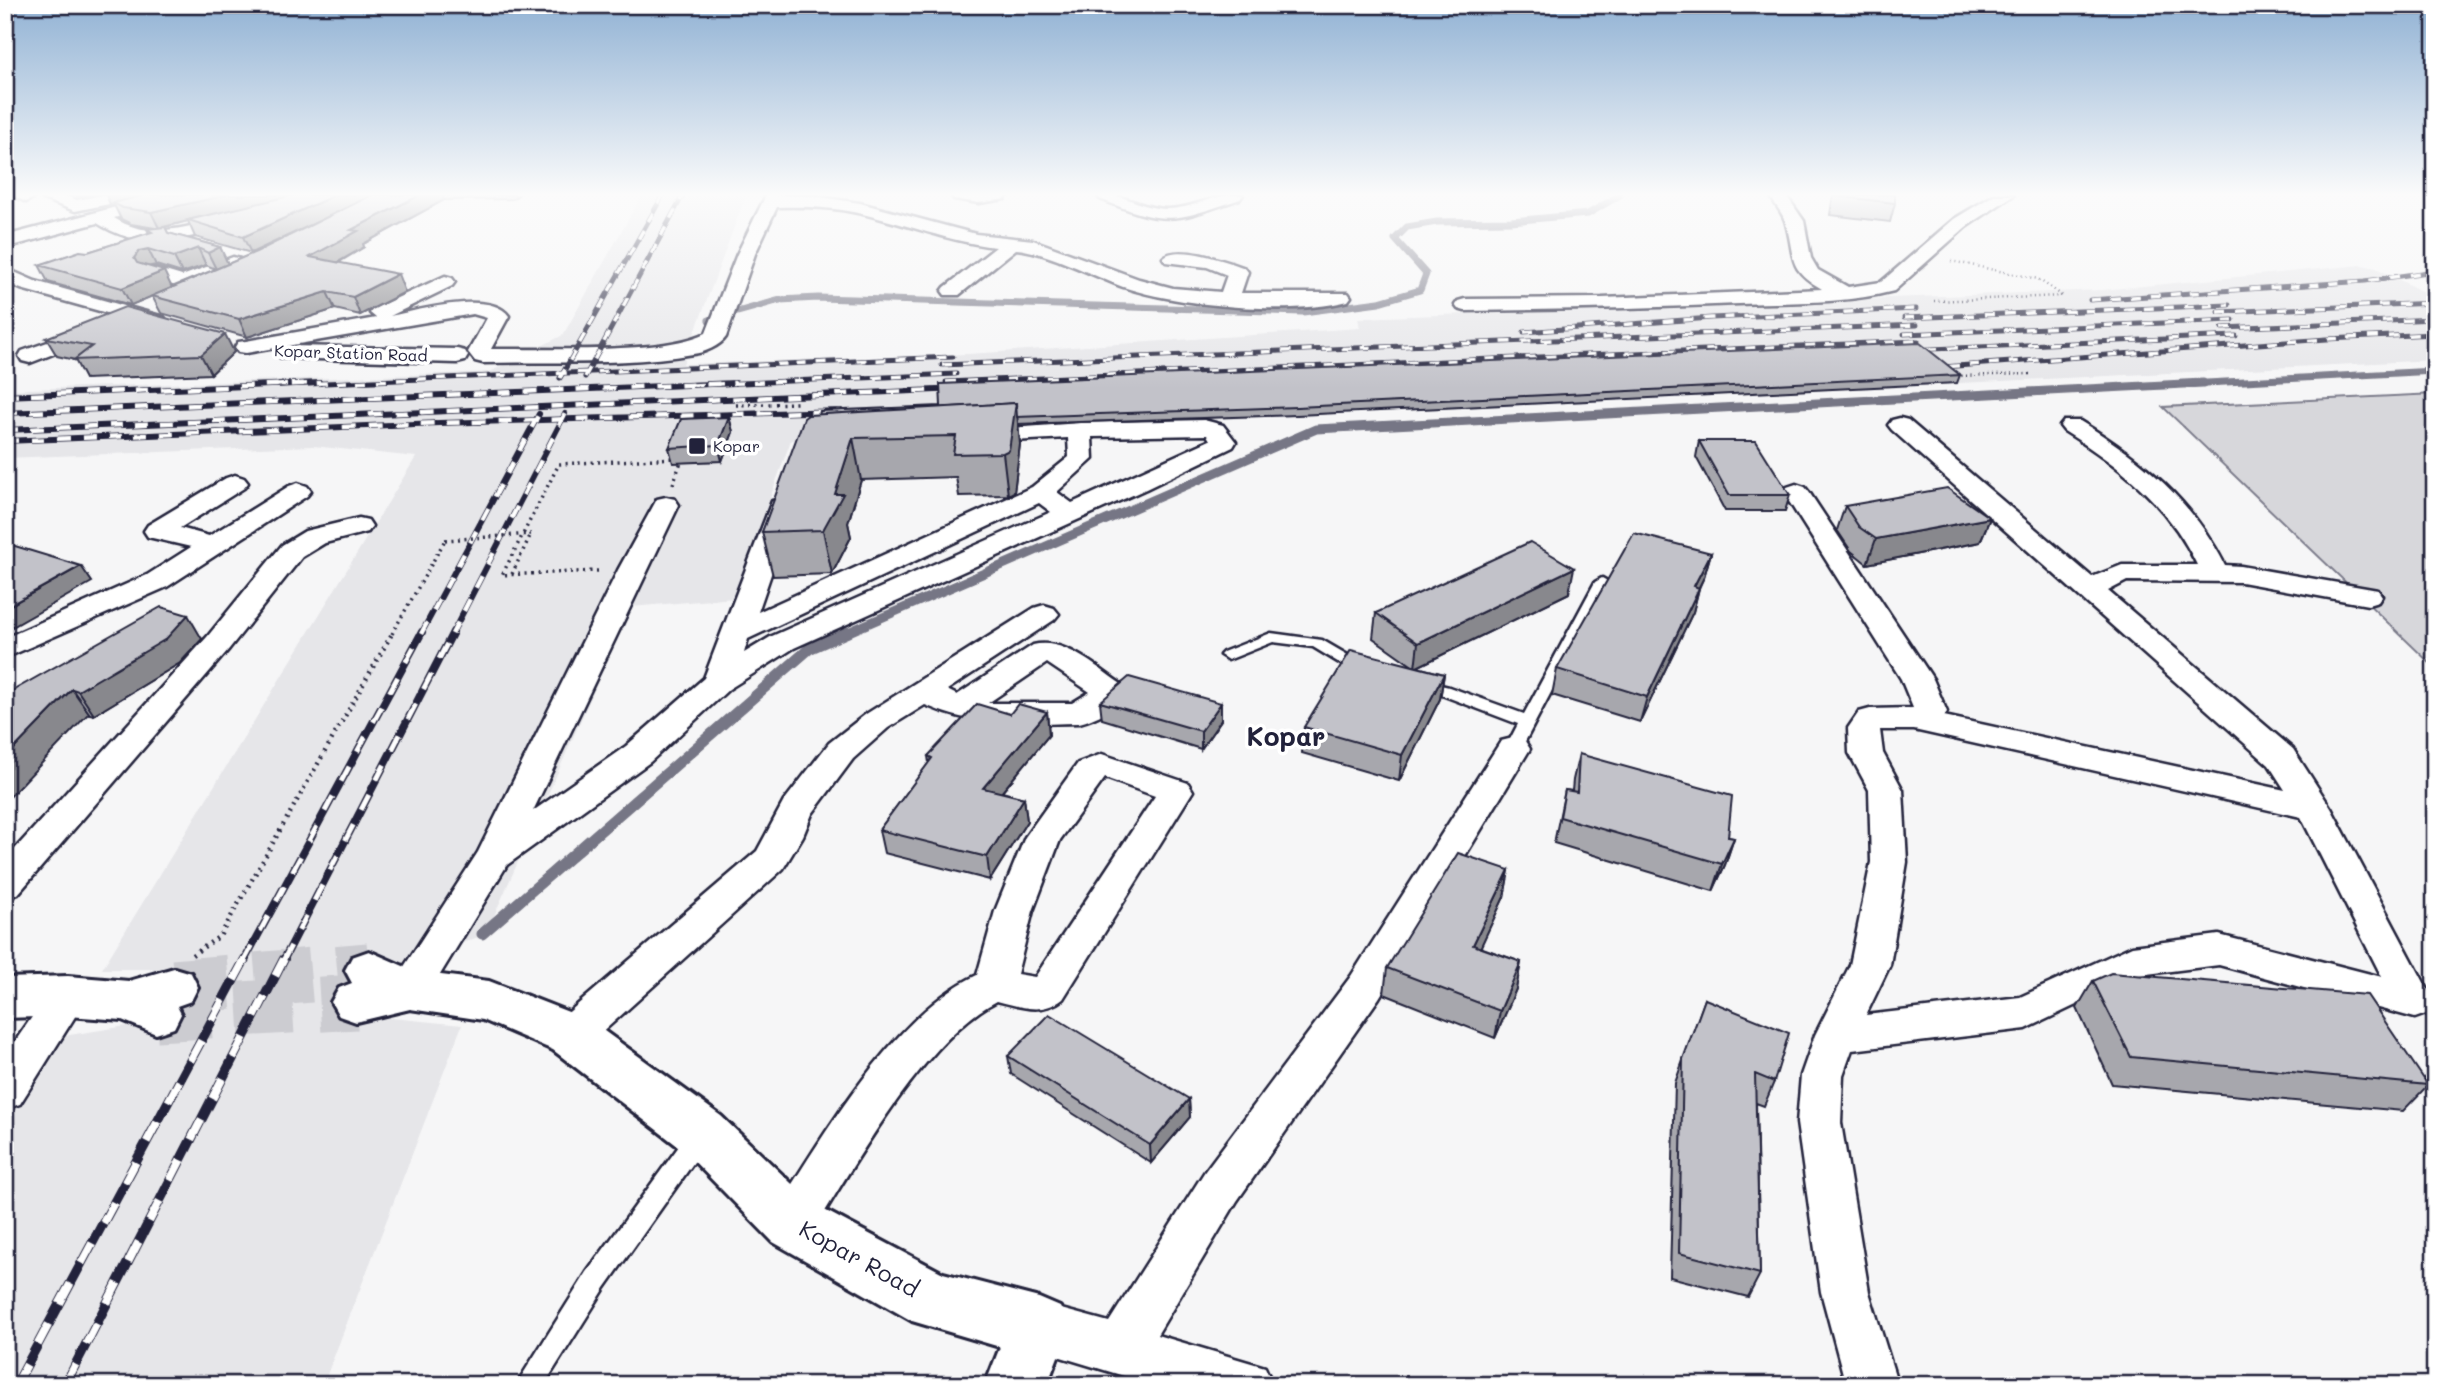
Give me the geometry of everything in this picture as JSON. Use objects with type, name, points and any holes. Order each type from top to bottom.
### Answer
[{"type":"street","points":[[155,274],[183,282],[240,260]]},
{"type":"street","points":[[30,356],[137,315],[255,263],[245,260]]},
{"type":"street","points":[[246,347],[458,310],[483,309],[499,316],[479,352],[483,356],[632,353],[693,348],[715,337],[745,260]]},
{"type":"street","points":[[952,291],[991,260]]},
{"type":"street","points":[[1069,260],[1132,283],[1172,293],[1229,299],[1307,301],[1341,298]]},
{"type":"street","points":[[1190,260],[1210,262],[1238,272],[1229,299]]},
{"type":"street","points":[[1802,260],[1810,274],[1845,294]]},
{"type":"street","points":[[1465,305],[1602,304],[1845,294],[1887,288],[1919,260]]},
{"type":"street","points":[[5,274],[28,285],[173,326]]},
{"type":"street","points":[[335,331],[445,282]]},
{"type":"street","name":"Kopar Station Road","points":[[222,340],[246,347],[304,354],[457,356]]},
{"type":"street","points":[[1900,425],[2281,757],[2314,808],[2425,1012]]},
{"type":"street","points":[[2072,426],[2109,449],[2159,487],[2201,541],[2215,574]]},
{"type":"street","points":[[378,987],[494,856],[638,754],[718,682],[783,642],[1224,442],[1215,430],[1204,427],[956,437]]},
{"type":"street","points":[[735,634],[1041,492],[1081,459],[1080,430]]},
{"type":"street","points":[[718,682],[791,480]]},
{"type":"street","points":[[214,545],[157,531],[235,482]]},
{"type":"street","points":[[5,649],[158,581],[298,491]]},
{"type":"street","points":[[1041,492],[1070,514]]},
{"type":"street","points":[[1796,492],[1917,679],[1931,712],[1914,720]]},
{"type":"street","points":[[494,856],[666,505]]},
{"type":"street","points":[[5,884],[218,643],[292,551],[314,537],[359,526]]},
{"type":"street","points":[[2091,589],[2122,573],[2241,574],[2368,596]]},
{"type":"street","points":[[571,1035],[770,860],[785,836],[796,810],[841,751],[877,722],[1044,614]]},
{"type":"street","points":[[1003,640],[1034,656]]},
{"type":"street","points":[[923,692],[961,707],[990,714],[1076,713],[1112,692],[1051,652],[1044,651],[961,707]]},
{"type":"street","points":[[1872,1385],[1845,1292],[1819,1123],[1822,1075],[1836,1035],[1870,965],[1889,862],[1886,790],[1866,753],[1864,728],[1870,719],[1914,720],[2314,808]]},
{"type":"street","points":[[1121,1349],[1221,1186],[1365,987],[1520,735]]},
{"type":"street","points":[[793,1223],[844,1142],[919,1039],[943,1016],[973,994],[993,985],[1036,994],[1049,988],[1176,794],[1173,788],[1102,765],[1090,771],[1043,837],[1014,911],[993,985]]},
{"type":"street","points":[[1836,1035],[2026,1013],[2132,961],[2219,950],[2425,1012]]},
{"type":"street","name":"Kopar Road","points":[[378,987],[489,1001],[571,1035],[702,1133],[793,1223],[933,1300],[1247,1385]]},
{"type":"street","points":[[5,998],[68,996],[153,1001]]},
{"type":"street","points":[[5,1091],[68,996]]},
{"type":"street","points":[[1016,1385],[1039,1328]]},
{"type":"lane","points":[[1408,682],[1443,690],[1520,735],[1602,582]]},
{"type":"lane","points":[[1228,655],[1271,637],[1317,643],[1350,664],[1373,672]]},
{"type":"lane","points":[[528,1385],[596,1280],[702,1133]]},
{"type":"path","points":[[1934,301],[2063,296],[2038,279],[1942,260]]},
{"type":"path","points":[[1957,376],[2029,374]]},
{"type":"path","points":[[736,405],[798,403]]},
{"type":"path","points":[[632,570],[502,575],[559,464],[694,457]]},
{"type":"path","points":[[220,936],[445,540],[531,534],[512,574]]},
{"type":"shaded area","points":[[605,260],[722,260],[683,364],[968,354],[1360,328],[1358,318],[2102,290],[2362,265],[2376,268],[2435,298],[2435,360],[791,440],[734,598],[631,607],[486,934],[392,970],[362,1015],[462,1025],[323,1385],[5,1385],[5,1045],[133,1025],[157,993],[158,969],[102,969],[416,457],[313,446],[5,458],[5,390],[490,372],[563,335]]},
{"type":"shaded area","points":[[2435,394],[2435,668],[2163,407]]},
{"type":"building","points":[[54,260],[135,260],[137,263],[164,271],[122,288],[39,265]]},
{"type":"building","points":[[237,260],[325,260],[398,274],[353,297],[327,292],[239,319],[152,296]]},
{"type":"building","points":[[125,307],[225,334],[201,355],[74,360],[92,346],[46,338]]},
{"type":"building","points":[[1920,343],[1960,375],[1297,407],[1017,417],[1016,403],[819,415],[820,411],[941,406],[940,384]]},
{"type":"building","points":[[1016,403],[1009,450],[1003,453],[953,454],[956,436],[853,438],[835,494],[843,494],[823,530],[762,532],[804,418],[808,415]]},
{"type":"building","points":[[729,417],[718,445],[669,448],[681,419]]},
{"type":"building","points":[[1699,441],[1756,441],[1790,495],[1729,495]]},
{"type":"building","points":[[1947,488],[1990,518],[1876,539],[1859,527],[1845,506]]},
{"type":"building","points":[[1634,533],[1711,553],[1694,586],[1699,588],[1647,697],[1557,669]]},
{"type":"building","points":[[1530,542],[1574,568],[1418,643],[1376,613]]},
{"type":"building","points":[[5,543],[81,566],[5,608]]},
{"type":"building","points":[[161,607],[188,615],[166,639],[78,691],[72,689],[5,758],[5,695]]},
{"type":"building","points":[[1351,650],[1444,674],[1402,755],[1304,727]]},
{"type":"building","points":[[1129,677],[1221,703],[1201,731],[1100,702]]},
{"type":"building","points":[[977,704],[1010,714],[1018,704],[1047,712],[983,788],[1024,798],[987,857],[879,830],[932,758],[928,756]]},
{"type":"building","points":[[1579,754],[1732,796],[1728,837],[1734,838],[1722,864],[1560,817],[1565,790],[1577,792]]},
{"type":"building","points":[[1458,853],[1509,870],[1473,945],[1521,962],[1500,1011],[1387,968]]},
{"type":"building","points":[[2111,973],[2367,995],[2428,1085],[2131,1057],[2093,981]]},
{"type":"building","points":[[1705,999],[1789,1033],[1774,1082],[1755,1074],[1760,1274],[1679,1253],[1683,1059]]},
{"type":"building","points":[[1049,1014],[1189,1099],[1150,1145],[1008,1056]]},
{"type":"waterway","points":[[709,320],[780,300],[818,298],[1303,312],[1379,302],[1420,290],[1426,274],[1413,260]]},
{"type":"waterway","points":[[2169,385],[2435,371]]},
{"type":"waterway","points":[[844,634],[1316,429],[2203,383]]},
{"type":"waterway","points":[[482,934],[809,649],[848,632]]},
{"type":"tunnel","points":[[174,987],[369,970]]},
{"type":"tunnel","points":[[156,1014],[356,1002]]},
{"type":"railway","points":[[563,373],[626,260]]},
{"type":"railway","points":[[588,372],[648,260]]},
{"type":"railway","points":[[2090,300],[2365,281],[2435,271]]},
{"type":"railway","points":[[2218,312],[2435,303]]},
{"type":"railway","points":[[1904,318],[2229,305]]},
{"type":"railway","points":[[1524,332],[1711,318],[1916,309]]},
{"type":"railway","points":[[2222,328],[2435,319]]},
{"type":"railway","points":[[1904,334],[2233,320]]},
{"type":"railway","points":[[942,365],[1917,325]]},
{"type":"railway","points":[[1929,368],[2327,339],[2435,334]]},
{"type":"railway","points":[[1908,350],[2236,336]]},
{"type":"railway","points":[[946,382],[1918,341]]},
{"type":"railway","points":[[588,372],[953,357]]},
{"type":"railway","points":[[563,373],[588,372]]},
{"type":"railway","points":[[585,377],[588,372]]},
{"type":"railway","points":[[277,385],[563,373]]},
{"type":"railway","points":[[560,378],[563,373]]},
{"type":"railway","points":[[693,385],[956,374]]},
{"type":"railway","points":[[5,396],[320,383]]},
{"type":"railway","points":[[5,413],[735,383]]},
{"type":"railway","points":[[5,430],[960,389]]},
{"type":"railway","points":[[562,419],[841,411]]},
{"type":"railway","points":[[536,420],[539,414]]},
{"type":"railway","points":[[562,419],[565,414]]},
{"type":"railway","points":[[452,634],[562,419]]},
{"type":"railway","points":[[536,420],[562,419]]},
{"type":"railway","points":[[5,441],[536,420]]},
{"type":"railway","points":[[421,634],[536,420]]},
{"type":"railway","points":[[244,961],[422,632]]},
{"type":"railway","points":[[283,961],[453,632]]},
{"type":"railway","points":[[16,1385],[245,959]]},
{"type":"railway","points":[[65,1385],[284,959]]},
{"type":"place","name":"Kopar","points":[[697,446]]},
{"type":"district","name":"Kopar","points":[[1286,737]]}]
